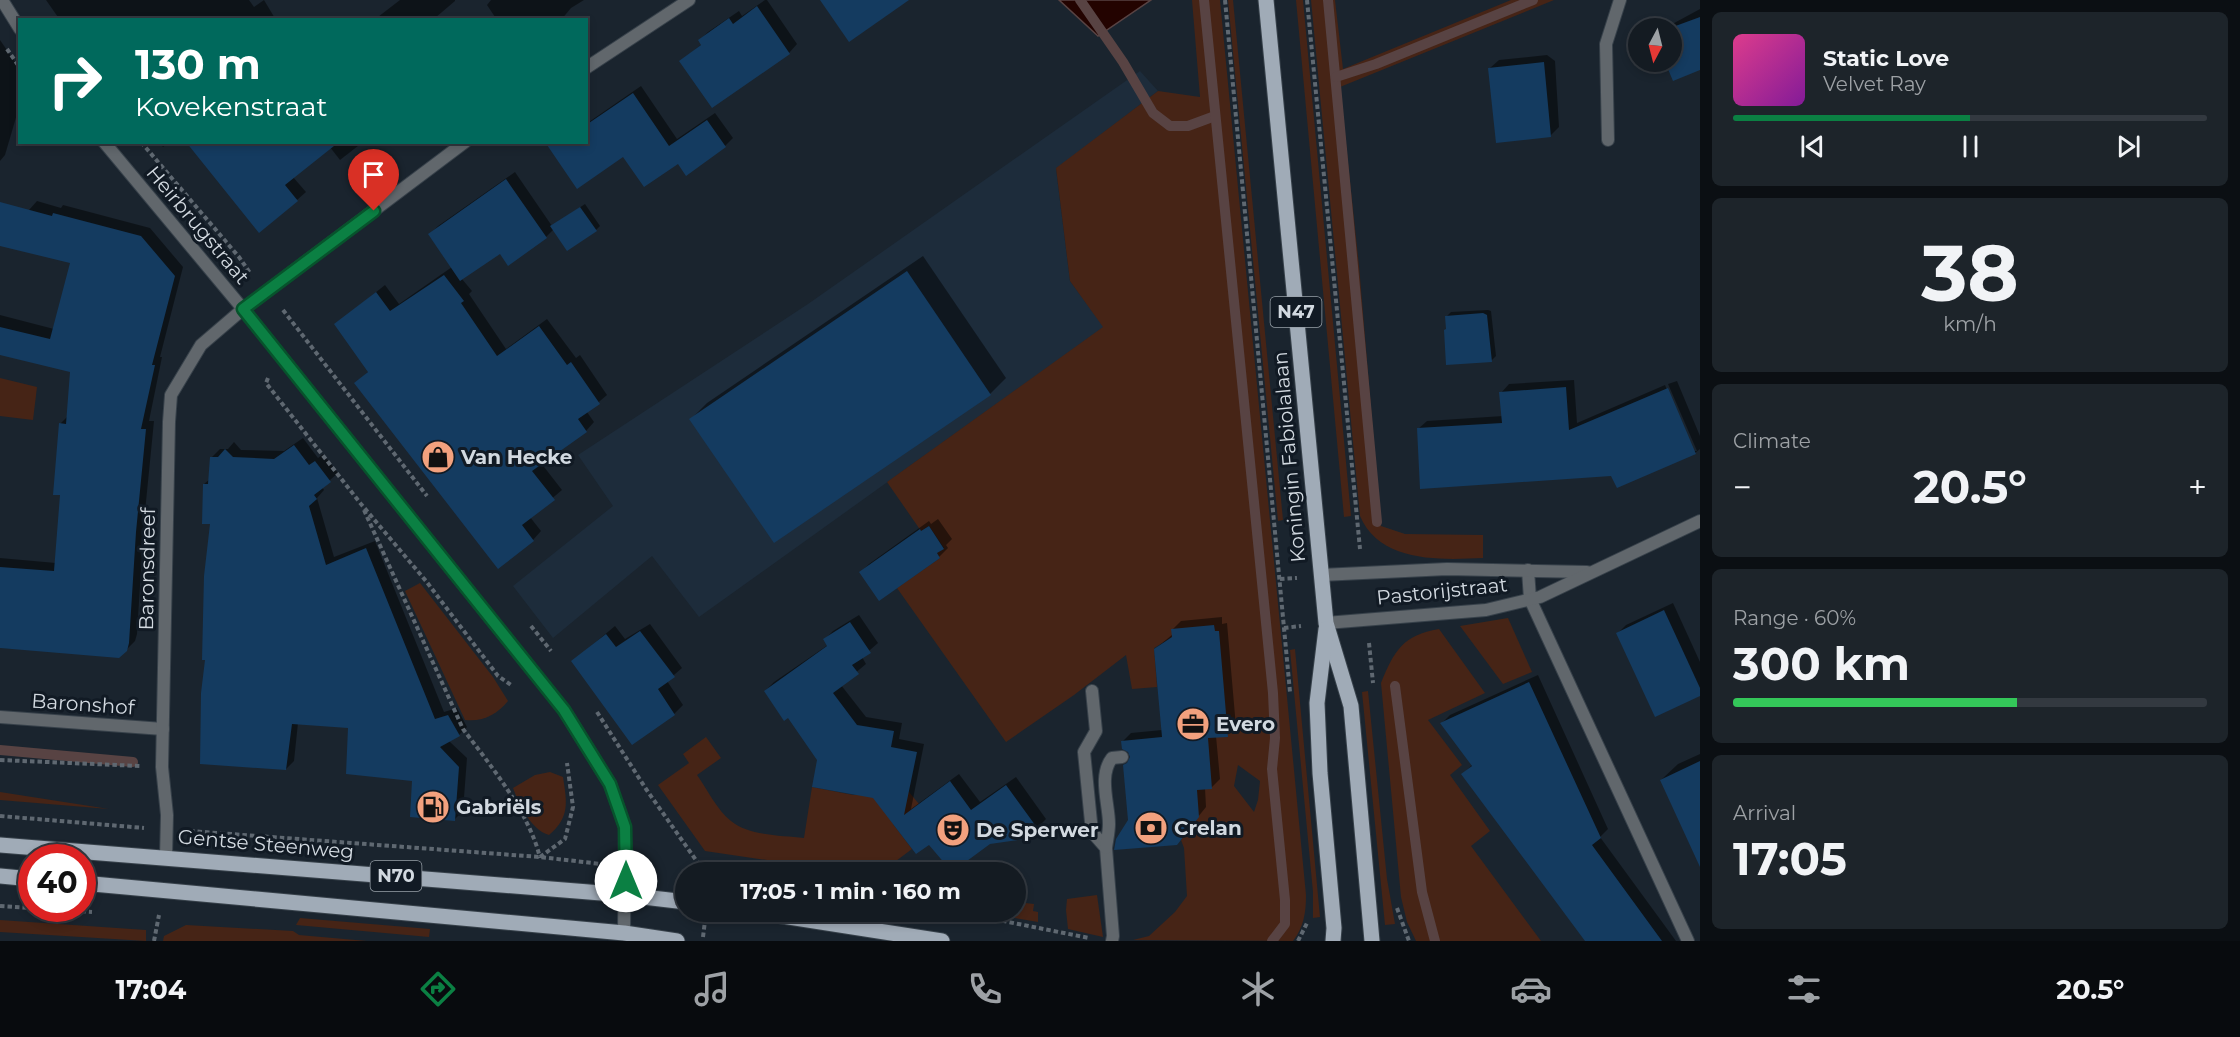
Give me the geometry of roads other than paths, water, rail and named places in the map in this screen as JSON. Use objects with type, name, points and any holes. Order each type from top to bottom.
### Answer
[{"type":"main road","name":"Koningin Fabiolalaan","points":[[1266,0],[1326,623],[1351,706],[1372,941]]},
{"type":"main road","name":"Koningin Fabiolalaan","points":[[1326,623],[1317,703],[1320,773],[1334,928],[1333,941]]},
{"type":"main road","name":"N70","points":[[0,845],[166,857]]},
{"type":"main road","name":"Gentse Steenweg","points":[[166,857],[675,901]]},
{"type":"main road","points":[[0,876],[18,878]]},
{"type":"main road","name":"N70","points":[[96,884],[677,941]]},
{"type":"main road","points":[[825,922],[942,941]]},
{"type":"street","points":[[2,0],[18,26]]},
{"type":"street","points":[[588,67],[689,0]]},
{"type":"street","points":[[1608,140],[1606,44],[1620,0]]},
{"type":"street","name":"Heirbrugstraat","points":[[106,144],[243,309],[564,710],[610,784],[625,827],[624,937]]},
{"type":"street","name":"Baronsdreef","points":[[166,857],[162,767],[171,395],[201,345],[243,309],[462,144]]},
{"type":"street","name":"Pastorijstraat","points":[[1326,623],[1486,610],[1540,597],[1700,521]]},
{"type":"street","name":"Pastorijstraat","points":[[1321,576],[1447,569],[1592,572]]},
{"type":"street","points":[[1528,570],[1530,599],[1688,941]]},
{"type":"street","points":[[1092,691],[1096,731],[1084,752],[1092,832],[1106,848]]},
{"type":"street","name":"Baronshof","points":[[0,717],[163,729]]},
{"type":"street","points":[[1112,941],[1106,848],[1110,826],[1105,782],[1107,765],[1112,758],[1122,757]]},
{"type":"waterway","points":[[1080,0],[1123,62],[1153,113],[1170,126],[1188,126],[1215,116]]},
{"type":"waterway","points":[[1204,0],[1273,693],[1275,738],[1272,769],[1285,900],[1285,924],[1272,941]]},
{"type":"waterway","points":[[1328,0],[1377,522]]},
{"type":"waterway","points":[[1336,77],[1376,64],[1533,0]]},
{"type":"waterway","points":[[1395,686],[1422,892],[1435,941]]},
{"type":"waterway","points":[[0,750],[133,762]]},
{"type":"place","name":"Van Hecke","points":[[438,457]]},
{"type":"place","name":"Evero","points":[[1193,724]]},
{"type":"place","name":"Gabriëls","points":[[433,807]]},
{"type":"place","name":"Crelan","points":[[1151,828]]},
{"type":"place","name":"De Sperwer","points":[[953,830]]}]
